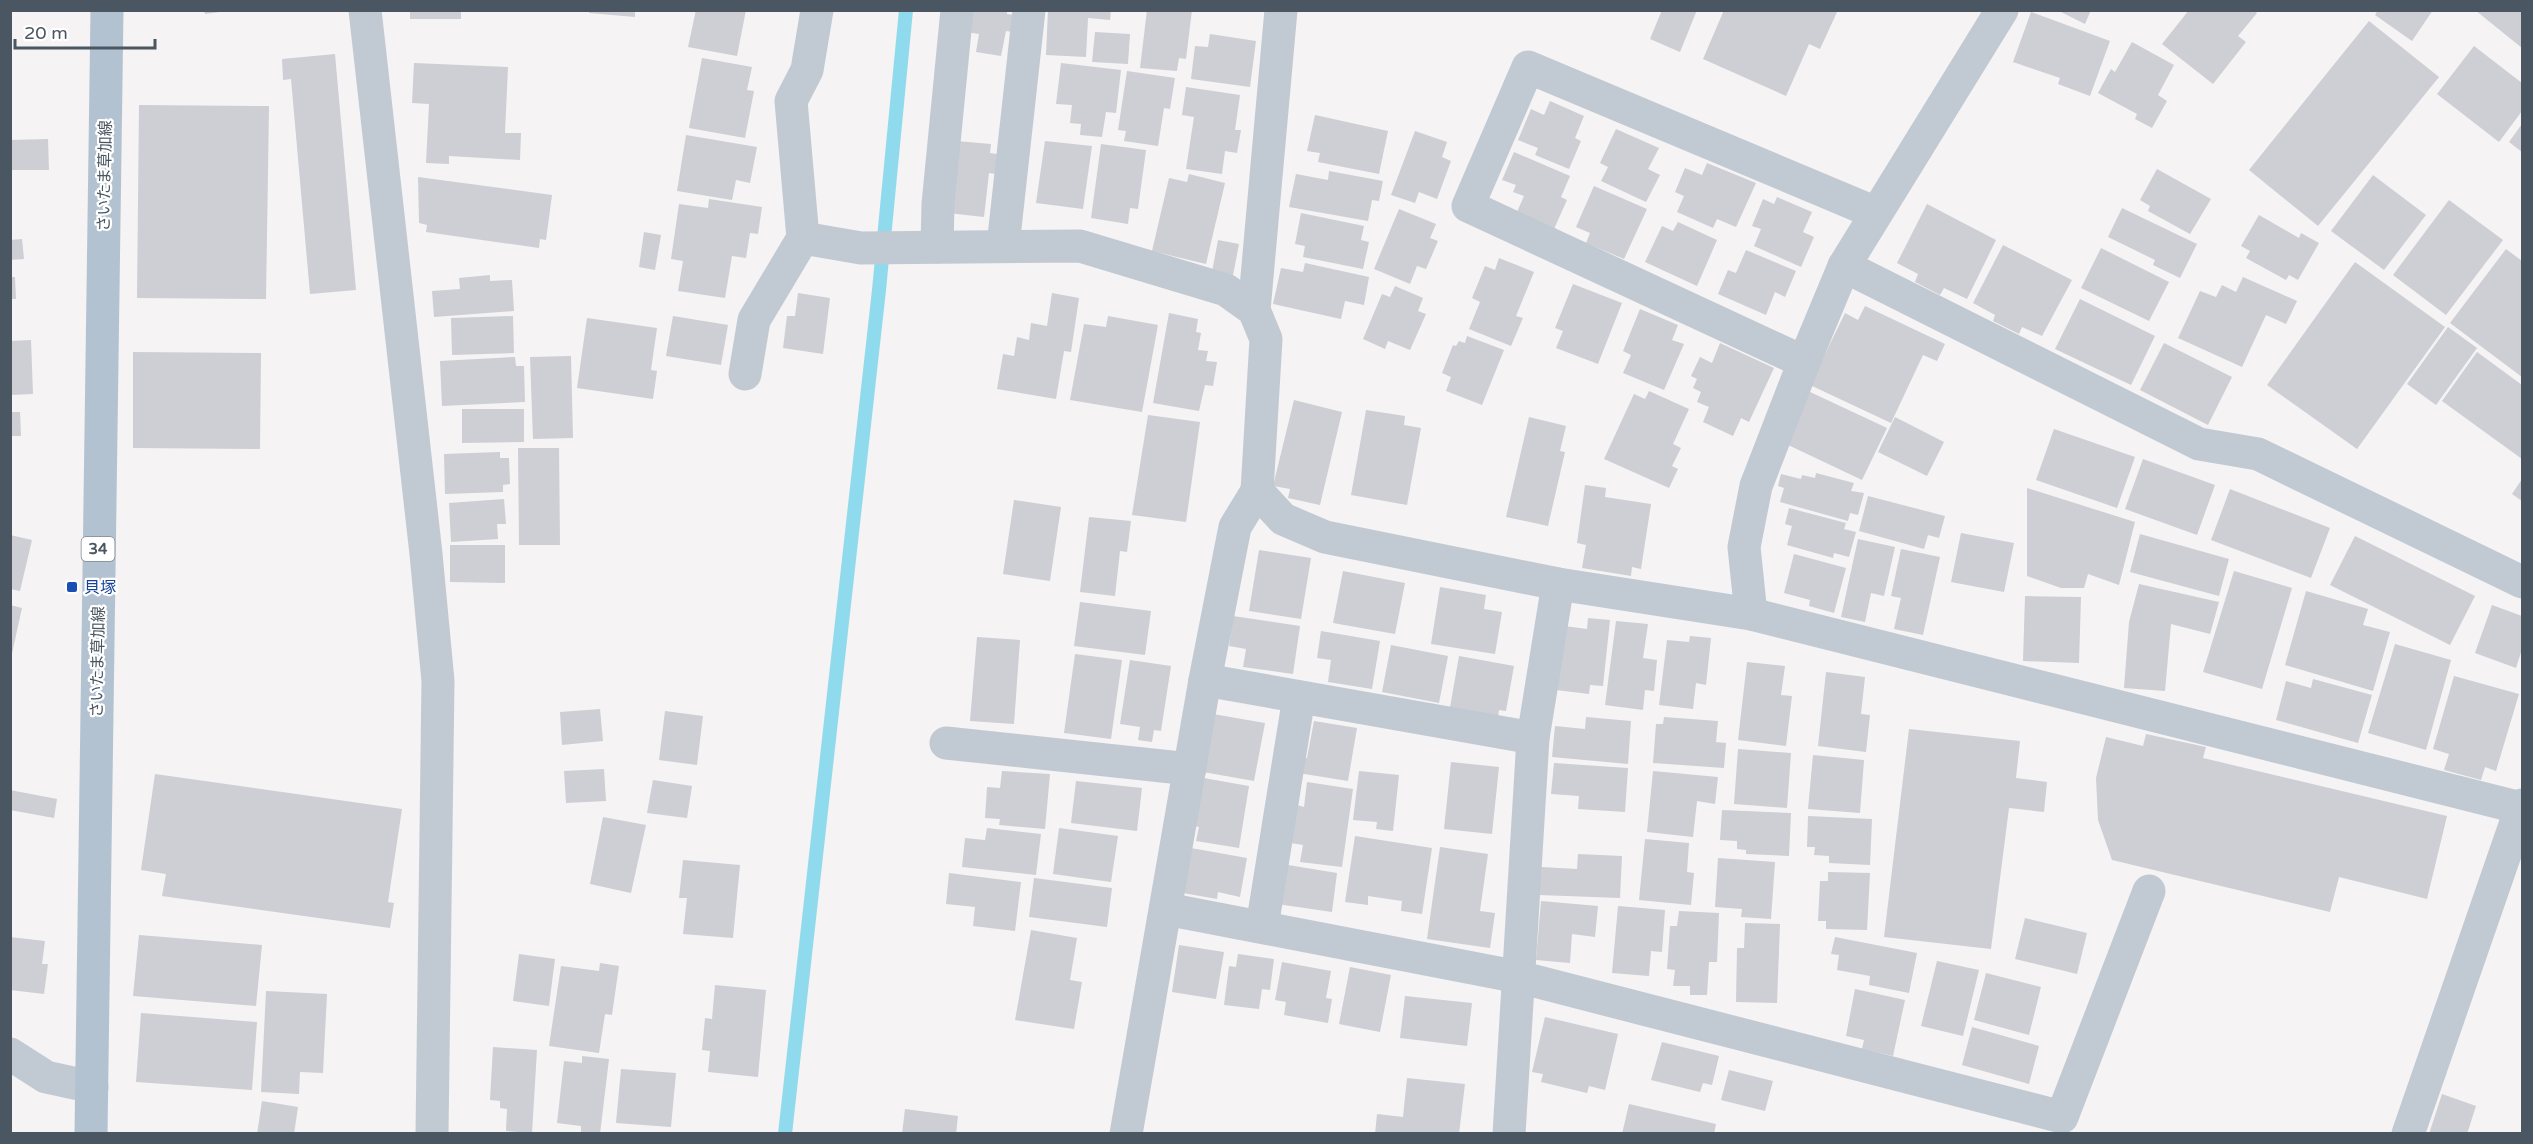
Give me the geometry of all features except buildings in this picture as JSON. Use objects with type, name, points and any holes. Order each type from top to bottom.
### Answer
[{"type":"main road","name":"さいたま草加線","points":[[91,1134],[107,10]]},
{"type":"street","points":[[365,10],[426,554],[438,681],[432,1134]]},
{"type":"street","points":[[745,374],[754,320],[803,238],[791,100],[807,70],[817,10]]},
{"type":"street","points":[[937,247],[938,204],[957,10]]},
{"type":"street","points":[[1003,246],[1029,10]]},
{"type":"street","points":[[1126,1134],[1205,680],[1235,527],[1257,491],[1266,339],[1254,310],[1281,10]]},
{"type":"street","points":[[1751,614],[1744,547],[1756,486],[1804,362],[1844,266],[2002,10]]},
{"type":"street","points":[[1804,362],[1468,206],[1528,67],[1876,213]]},
{"type":"street","points":[[803,238],[861,248],[1080,246],[1226,290],[1254,310]]},
{"type":"street","points":[[1844,266],[2199,444],[2258,454],[2523,582]]},
{"type":"street","points":[[1257,491],[1283,519],[1325,537],[1558,584],[1751,614],[2522,807],[2408,1134]]},
{"type":"street","points":[[1509,1134],[1533,738],[1558,584]]},
{"type":"street","points":[[1205,680],[1533,738]]},
{"type":"street","points":[[1262,927],[1299,697]]},
{"type":"street","points":[[946,743],[1190,769]]},
{"type":"street","points":[[1166,909],[1519,977],[2062,1117],[2149,891]]},
{"type":"street","points":[[10,1054],[46,1077],[93,1087]]},
{"type":"waterway","points":[[785,1134],[879,290],[906,10]]},
{"type":"place","name":"貝塚","points":[[72,587]]}]
